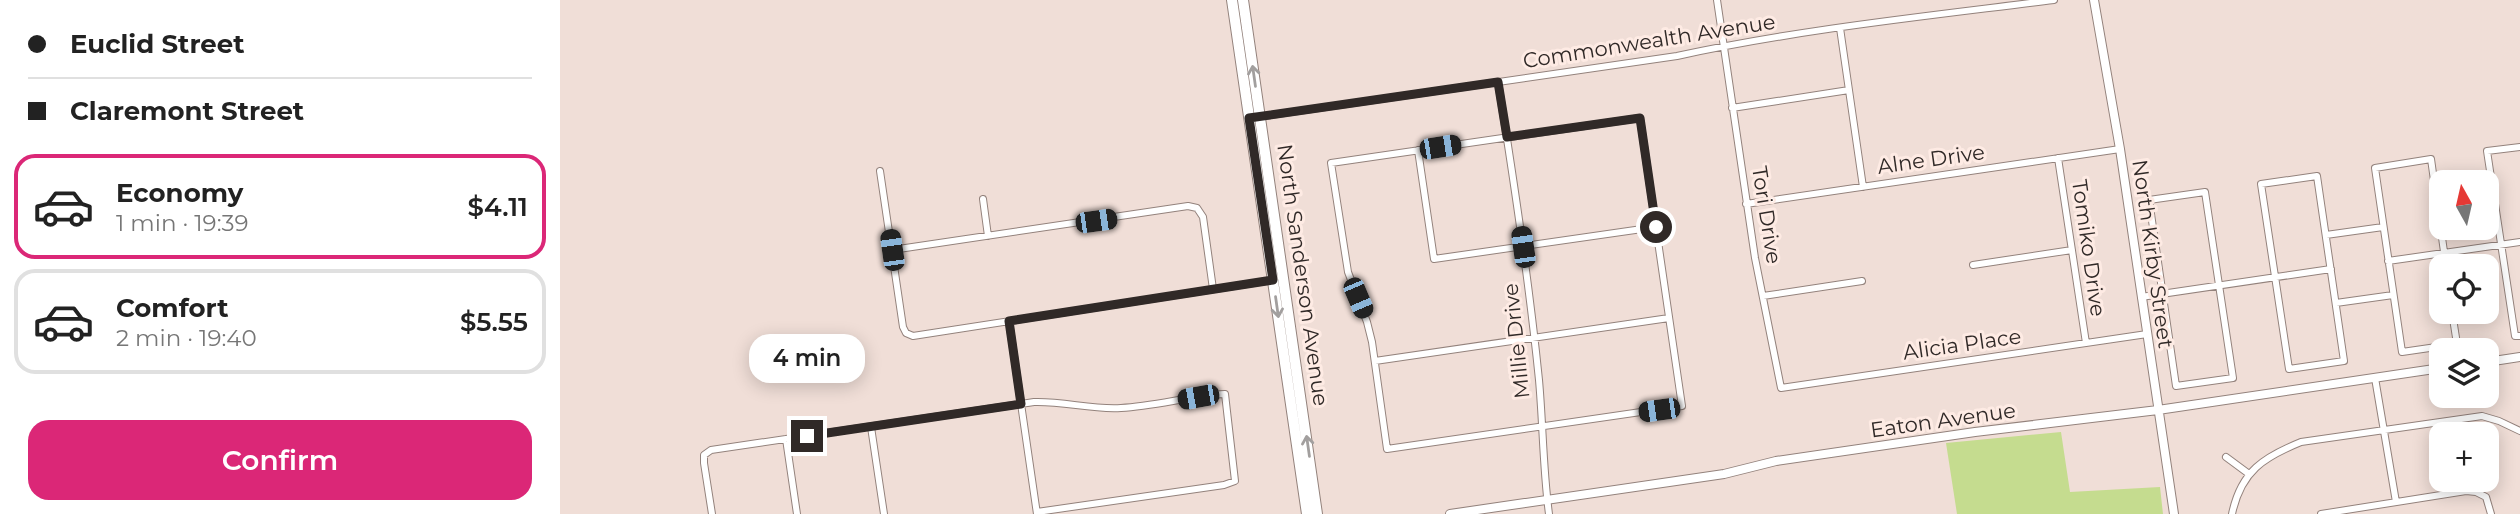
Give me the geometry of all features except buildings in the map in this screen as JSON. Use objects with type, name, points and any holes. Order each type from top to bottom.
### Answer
[{"type":"highway","name":"North Sanderson Avenue","points":[[1232,0],[1254,117],[1317,514]]},
{"type":"highway","name":"North Sanderson Avenue","points":[[1243,0],[1254,117]]},
{"type":"highway","name":"North Sanderson Avenue","points":[[1278,279],[1307,514]]},
{"type":"street","name":"Tori Drive","points":[[1717,0],[1746,204],[1781,388]]},
{"type":"street","name":"Commonwealth Avenue","points":[[1254,117],[1677,56],[1840,28],[2054,0]]},
{"type":"street","name":"North Kirby Street","points":[[2094,0],[2120,149],[2174,514]]},
{"type":"street","points":[[1840,28],[1863,187]]},
{"type":"street","name":"Millie Drive","points":[[1498,82],[1534,338],[1549,514]]},
{"type":"street","points":[[1732,108],[1849,90]]},
{"type":"street","points":[[1640,118],[1682,406],[1387,449],[1375,361],[1367,322],[1348,272],[1331,163],[1507,137],[1640,118]]},
{"type":"street","points":[[2520,146],[2487,151],[2515,336],[2520,335]]},
{"type":"street","name":"Alne Drive","points":[[1746,204],[2120,149]]},
{"type":"street","points":[[1418,150],[1434,260],[1656,227]]},
{"type":"street","name":"Tomiko Drive","points":[[2058,158],[2085,343]]},
{"type":"street","points":[[2444,253],[2431,159],[2375,168],[2402,352],[2457,344],[2454,324]]},
{"type":"street","points":[[880,171],[906,333],[913,336],[1278,279]]},
{"type":"street","points":[[2317,176],[2326,235],[2344,361],[2289,369],[2261,184],[2317,176]]},
{"type":"street","points":[[2205,192],[2218,286],[2232,378],[2176,386],[2149,200],[2205,192]]},
{"type":"street","points":[[983,199],[988,236]]},
{"type":"street","points":[[892,250],[1188,206],[1197,208],[1203,216],[1213,289]]},
{"type":"street","points":[[2326,235],[2383,227]]},
{"type":"street","points":[[2388,261],[2520,242]]},
{"type":"street","points":[[1973,265],[2072,250]]},
{"type":"street","points":[[2141,298],[2331,269]]},
{"type":"street","points":[[1763,296],[1862,281]]},
{"type":"street","points":[[2336,303],[2393,295]]},
{"type":"street","points":[[1375,361],[1669,318]]},
{"type":"street","points":[[712,514],[704,455],[711,450],[1021,404],[1058,401],[1091,407],[1122,408],[1225,394],[1235,481],[1224,485],[1037,513],[1021,404],[1009,321]]},
{"type":"street","name":"Alicia Place","points":[[1781,388],[2147,334]]},
{"type":"street","points":[[2499,360],[2520,357]]},
{"type":"street","name":"Eaton Avenue","points":[[1450,514],[1724,474],[1776,461],[1961,434],[2158,410],[2429,370]]},
{"type":"street","points":[[2375,378],[2396,502]]},
{"type":"street","points":[[2232,514],[2249,474],[2275,452],[2301,442],[2482,416],[2520,431]]},
{"type":"street","points":[[871,426],[884,514]]},
{"type":"street","points":[[786,439],[797,514]]},
{"type":"street","points":[[2226,457],[2249,474]]},
{"type":"street","points":[[2321,514],[2466,491],[2476,492],[2486,498],[2491,514]]},
{"type":"green space","points":[[2061,432],[2070,492],[2160,487],[2163,514],[1957,514],[1946,443]]},
{"type":"route","points":[[807,436],[1021,404],[1009,321],[1273,280],[1249,118],[1498,82],[1507,137],[1640,118],[1656,227]]}]
